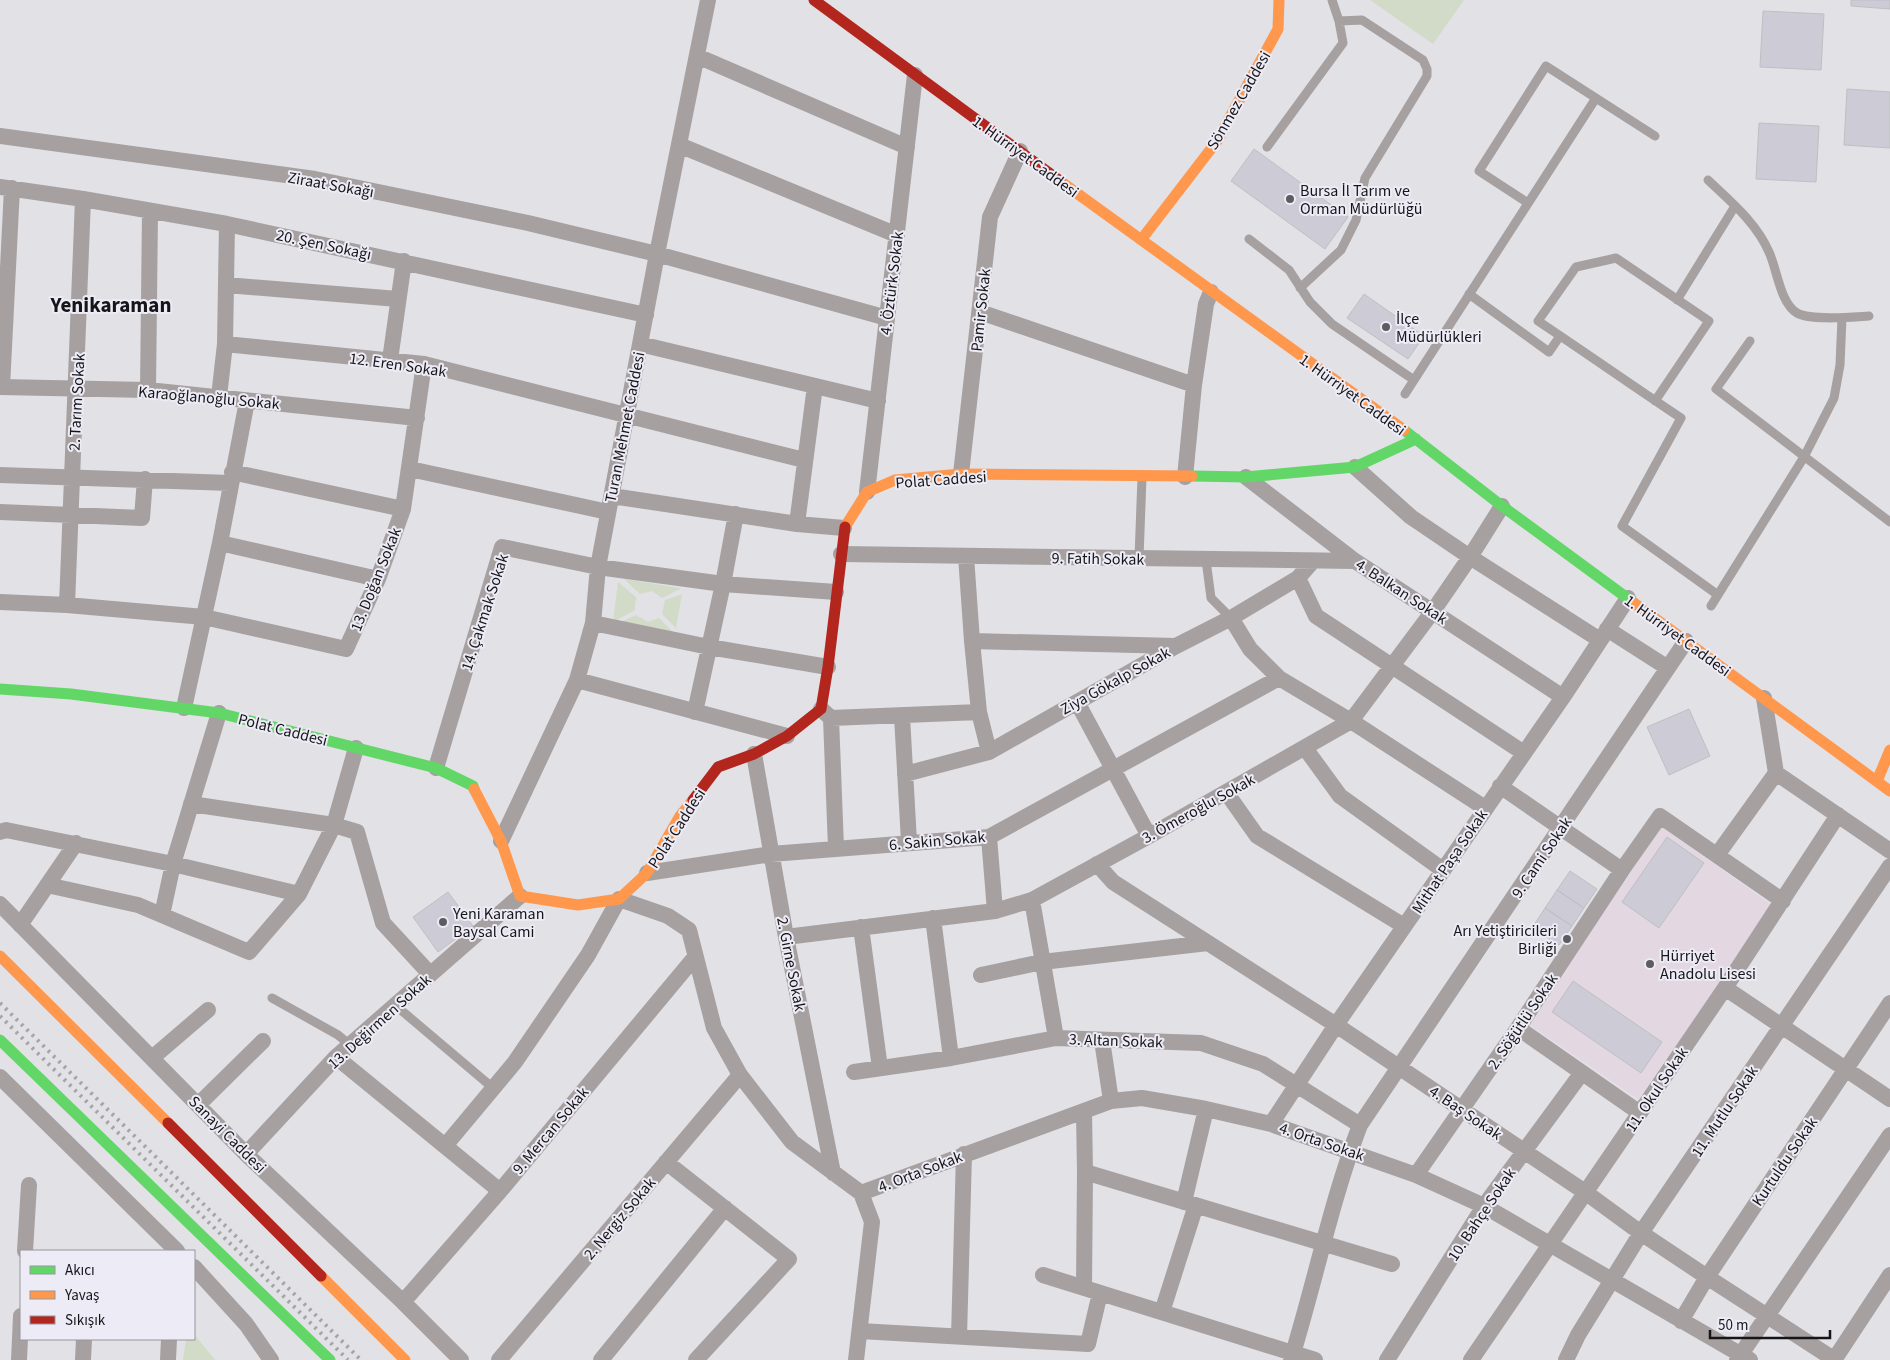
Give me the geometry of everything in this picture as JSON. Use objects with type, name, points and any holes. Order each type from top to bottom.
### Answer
[{"type":"main road","name":"1. Hürriyet Caddesi","points":[[814,0],[1211,292],[1416,439],[1502,506],[1890,791]]},
{"type":"main road","name":"Sönmez Caddesi","points":[[1141,240],[1217,141],[1278,29],[1279,0]]},
{"type":"main road","name":"Polat Caddesi","points":[[867,492],[895,480],[960,474],[1246,477],[1355,467],[1416,439]]},
{"type":"main road","points":[[826,713],[828,667],[844,528],[867,492]]},
{"type":"main road","name":"Polat Caddesi","points":[[0,689],[71,694],[219,713],[436,768],[473,786],[501,841],[520,896]]},
{"type":"main road","name":"Polat Caddesi","points":[[619,899],[647,873],[680,816],[718,767],[754,754],[826,713]]},
{"type":"main road","points":[[1877,781],[1890,750]]},
{"type":"main road","points":[[520,896],[578,905],[619,899]]},
{"type":"main road","points":[[0,956],[405,1360]]},
{"type":"main road","points":[[0,1040],[330,1360]]},
{"type":"street","name":"Turan Mehmet Caddesi","points":[[501,841],[577,680],[593,622],[598,567],[608,512],[708,0]]},
{"type":"street","points":[[697,56],[907,147]]},
{"type":"street","name":"4. Öztürk Sokak","points":[[867,492],[915,74]]},
{"type":"street","name":"Ziraat Sokağı","points":[[0,136],[315,179],[528,224],[657,254],[887,318]]},
{"type":"street","points":[[679,145],[897,236]]},
{"type":"street","name":"Pamir Sokak","points":[[960,474],[990,217],[1020,151]]},
{"type":"street","points":[[1,387],[6,188]]},
{"type":"street","name":"20. Şen Sokağı","points":[[6,188],[83,199],[227,224],[646,315]]},
{"type":"street","name":"2. Tarım Sokak","points":[[67,605],[83,199]]},
{"type":"street","points":[[148,390],[150,211]]},
{"type":"street","points":[[219,397],[225,344],[227,224]]},
{"type":"street","points":[[390,360],[404,261]]},
{"type":"street","points":[[226,285],[398,299]]},
{"type":"street","points":[[1185,477],[1194,385],[1206,304],[1211,292]]},
{"type":"street","points":[[980,312],[1194,385]]},
{"type":"street","name":"12. Eren Sokak","points":[[225,344],[424,364],[804,460]]},
{"type":"street","points":[[640,344],[878,401]]},
{"type":"street","name":"13. Doğan Sokak","points":[[204,617],[346,649],[378,579],[403,509],[424,364]]},
{"type":"street","points":[[797,524],[815,386]]},
{"type":"street","name":"Karaoğlanoğlu Sokak","points":[[1,387],[148,390],[417,418]]},
{"type":"street","points":[[184,708],[220,543],[247,401]]},
{"type":"street","points":[[1355,467],[1411,517],[1470,557],[1603,634],[1668,668]]},
{"type":"street","points":[[410,470],[608,512]]},
{"type":"street","points":[[0,475],[145,479],[231,478],[403,509]]},
{"type":"street","name":"4. Balkan Sokak","points":[[1246,477],[1355,561],[1563,697]]},
{"type":"street","points":[[0,512],[142,518],[145,479]]},
{"type":"street","points":[[612,496],[797,524],[844,528]]},
{"type":"street","name":"3. Ömeroğlu Sokak","points":[[786,937],[861,926],[995,911],[1032,900],[1351,721],[1433,611],[1502,506]]},
{"type":"street","points":[[695,712],[724,584],[736,514]]},
{"type":"street","points":[[220,543],[378,579]]},
{"type":"street","name":"14. Çakmak Sokak","points":[[436,768],[502,547],[598,567]]},
{"type":"street","name":"9. Fatih Sokak","points":[[841,554],[1355,561]]},
{"type":"street","points":[[966,556],[979,712],[989,752]]},
{"type":"street","name":"Ziya Gökalp Sokak","points":[[905,774],[989,752],[1176,646],[1231,618],[1298,578],[1313,561]]},
{"type":"street","points":[[598,567],[724,584],[836,592]]},
{"type":"street","points":[[1298,578],[1316,616],[1524,753]]},
{"type":"street","name":"Mithat Paşa Sokak","points":[[1271,1124],[1336,1025],[1563,697],[1628,598]]},
{"type":"street","points":[[0,602],[67,605],[204,617]]},
{"type":"street","points":[[1231,618],[1250,649],[1279,678],[1351,721],[1485,808]]},
{"type":"street","points":[[593,622],[709,647],[828,667]]},
{"type":"street","points":[[972,641],[1176,646]]},
{"type":"street","name":"9. Cami Sokak","points":[[1292,1356],[1322,1243],[1350,1151],[1360,1125],[1686,641]]},
{"type":"street","name":"6. Sakin Sokak","points":[[647,873],[771,854],[989,837],[1279,678]]},
{"type":"street","points":[[577,680],[787,736]]},
{"type":"street","points":[[1764,698],[1776,773],[1717,855],[1783,901]]},
{"type":"street","points":[[1077,702],[1149,836]]},
{"type":"street","points":[[836,848],[826,713],[902,716],[979,712]]},
{"type":"street","points":[[162,916],[173,864],[219,713]]},
{"type":"street","points":[[902,716],[909,842]]},
{"type":"street","points":[[47,885],[138,905],[249,952],[299,894],[334,825],[356,748]]},
{"type":"street","points":[[1304,748],[1340,796],[1443,870]]},
{"type":"street","name":"2. Girne Sokak","points":[[754,754],[786,937],[832,1173]]},
{"type":"street","points":[[1776,773],[1890,851]]},
{"type":"street","points":[[1500,786],[1622,870]]},
{"type":"street","points":[[1226,792],[1257,836],[1404,926]]},
{"type":"street","points":[[191,804],[334,825],[357,832],[383,923],[430,974]]},
{"type":"street","name":"11. Okul Sokak","points":[[1471,1360],[1726,988],[1838,815]]},
{"type":"street","name":"2. Söğütlü Sokak","points":[[1416,1175],[1518,1028],[1622,870],[1660,816],[1717,855]]},
{"type":"street","points":[[0,832],[6,830],[76,843],[299,894]]},
{"type":"street","points":[[989,837],[995,911]]},
{"type":"street","points":[[20,925],[76,843]]},
{"type":"street","name":"4. Baş Sokak","points":[[1097,864],[1114,882],[1336,1025],[1524,1150],[1641,1233],[1834,1360]]},
{"type":"street","name":"11. Mutlu Sokak","points":[[1566,1360],[1578,1335],[1641,1233],[1890,866]]},
{"type":"street","name":"13. Değirmen Sokak","points":[[246,1154],[336,1057],[520,896]]},
{"type":"street","points":[[445,1146],[514,1062],[588,955],[619,899],[668,916],[689,930],[714,1028],[740,1075],[792,1142],[832,1173],[862,1193],[872,1222],[856,1360]]},
{"type":"street","points":[[1032,900],[1056,1038]]},
{"type":"street","name":"Sanayi Caddesi","points":[[0,904],[246,1154],[403,1302],[461,1360]]},
{"type":"street","points":[[933,918],[951,1058]]},
{"type":"street","points":[[861,926],[880,1068]]},
{"type":"street","points":[[981,975],[1042,962],[1208,943]]},
{"type":"street","name":"9. Mercan Sokak","points":[[403,1302],[500,1191],[695,957]]},
{"type":"street","points":[[1726,988],[1890,1099]]},
{"type":"street","name":"Kurtuldu Sokak","points":[[1681,1321],[1707,1277],[1890,1003]]},
{"type":"street","points":[[152,1058],[208,1010]]},
{"type":"street","points":[[1518,1028],[1581,1074],[1640,1113]]},
{"type":"street","name":"3. Altan Sokak","points":[[854,1072],[951,1058],[1056,1038],[1201,1043],[1264,1064],[1360,1125]]},
{"type":"street","points":[[1102,1040],[1111,1101]]},
{"type":"street","points":[[198,1105],[263,1041]]},
{"type":"street","points":[[336,1057],[500,1191]]},
{"type":"street","name":"10. Bahçe Sokak","points":[[1387,1360],[1484,1206],[1581,1074]]},
{"type":"street","name":"2. Nergiz Sokak","points":[[499,1360],[740,1075]]},
{"type":"street","points":[[0,1077],[176,1250]]},
{"type":"street","name":"4. Orta Sokak","points":[[862,1193],[1111,1101],[1142,1098],[1206,1109],[1271,1124],[1350,1151],[1416,1175],[1484,1206],[1742,1358]]},
{"type":"street","points":[[1162,1312],[1190,1204],[1206,1109]]},
{"type":"street","points":[[1084,1111],[1084,1288]]},
{"type":"street","points":[[1742,1358],[1766,1316],[1890,1135]]},
{"type":"street","points":[[958,1337],[964,1154]]},
{"type":"street","points":[[666,1162],[789,1259],[700,1358]]},
{"type":"street","points":[[1085,1172],[1392,1264]]},
{"type":"street","points":[[25,1250],[29,1185]]},
{"type":"street","points":[[601,1360],[725,1208]]},
{"type":"street","points":[[195,1269],[246,1324],[271,1360]]},
{"type":"street","points":[[1043,1275],[1162,1312],[1292,1356],[1315,1360]]},
{"type":"street","points":[[1834,1360],[1890,1275]]},
{"type":"street","points":[[860,1331],[1088,1344],[1100,1293]]},
{"type":"street","points":[[19,1360],[20,1338]]},
{"type":"street","points":[[83,1360],[84,1340]]},
{"type":"street","points":[[168,1340],[168,1360]]},
{"type":"lane","points":[[1268,147],[1343,43],[1339,21],[1332,0]]},
{"type":"lane","points":[[1300,288],[1341,250],[1356,220],[1365,178],[1427,73],[1423,60],[1362,20],[1339,21]]},
{"type":"lane","points":[[1528,203],[1479,171],[1546,66],[1655,136]]},
{"type":"lane","points":[[1405,394],[1596,98]]},
{"type":"lane","points":[[1708,180],[1753,224],[1769,251],[1784,297],[1790,307],[1805,316],[1842,318],[1869,316]]},
{"type":"lane","points":[[1677,300],[1735,206]]},
{"type":"lane","points":[[1249,239],[1289,270],[1310,302],[1332,324],[1414,380]]},
{"type":"lane","points":[[1656,401],[1709,322],[1616,258],[1576,267],[1538,321],[1681,418],[1622,526],[1718,595]]},
{"type":"lane","points":[[1469,294],[1549,352],[1560,336]]},
{"type":"lane","points":[[1711,606],[1804,457],[1834,398],[1840,365],[1842,318]]},
{"type":"lane","points":[[1750,341],[1716,389],[1890,522]]},
{"type":"lane","points":[[1139,558],[1142,476]]},
{"type":"lane","points":[[1206,560],[1210,598],[1231,618]]},
{"type":"lane","points":[[272,998],[338,1035],[350,1045]]},
{"type":"lane","points":[[395,1005],[494,1088]]},
{"type":"shaded area","name":"Hürriyet Anadolu Lisesi","points":[[1662,827],[1773,906],[1638,1099],[1527,1023]]},
{"type":"green space","points":[[1370,0],[1464,0],[1433,44]]},
{"type":"green space","points":[[624,579],[680,589],[662,598],[652,591],[640,594]]},
{"type":"green space","points":[[618,582],[637,598],[635,610],[613,622]]},
{"type":"green space","points":[[682,594],[676,628],[662,614],[665,600]]},
{"type":"green space","points":[[636,615],[648,622],[659,618],[674,633],[616,624]]},
{"type":"green space","points":[[195,1335],[215,1360],[183,1360],[186,1340],[195,1340]]},
{"type":"building","points":[[1851,0],[1890,0],[1890,9],[1851,6]]},
{"type":"building","points":[[1763,11],[1824,14],[1821,70],[1760,67]]},
{"type":"building","points":[[1847,89],[1890,92],[1890,148],[1844,145]]},
{"type":"building","points":[[1759,123],[1819,126],[1816,182],[1756,179]]},
{"type":"building","name":"Bursa İl Tarım ve Orman Müdürlüğü","points":[[1254,149],[1348,217],[1325,249],[1231,181]]},
{"type":"building","name":"İlçe Müdürlükleri","points":[[1364,294],[1424,336],[1408,359],[1347,318]]},
{"type":"building","points":[[1689,709],[1710,756],[1669,775],[1647,727]]},
{"type":"building","points":[[1667,837],[1704,863],[1659,928],[1622,902]]},
{"type":"building","points":[[1570,871],[1597,889],[1584,908],[1557,890]]},
{"type":"building","points":[[1557,890],[1584,908],[1572,926],[1545,908]]},
{"type":"building","name":"Yeni Karaman Baysal Cami","points":[[448,892],[473,926],[438,952],[413,917]]},
{"type":"building","points":[[1545,908],[1572,926],[1559,945],[1532,928]]},
{"type":"building","points":[[1573,981],[1662,1042],[1641,1073],[1552,1012]]},
{"type":"railway","points":[[0,1003],[361,1360]]},
{"type":"railway","points":[[0,1016],[348,1360]]},
{"type":"traffic: fast","points":[[1404,430],[1502,506],[1634,603]]},
{"type":"traffic: fast","points":[[1192,476],[1246,477],[1355,467],[1416,439]]},
{"type":"traffic: fast","points":[[0,689],[71,694],[219,713],[436,768],[473,786],[474,789]]},
{"type":"traffic: fast","points":[[0,1040],[330,1360]]},
{"type":"traffic: slow","points":[[1141,240],[1217,141],[1278,29],[1279,0]]},
{"type":"traffic: slow","points":[[1060,181],[1404,430]]},
{"type":"traffic: slow","points":[[845,527],[867,492],[895,480],[961,474],[1192,476]]},
{"type":"traffic: slow","points":[[1634,603],[1890,791]]},
{"type":"traffic: slow","points":[[1877,781],[1890,750]]},
{"type":"traffic: slow","points":[[474,789],[501,841],[520,896],[578,905],[619,899],[647,873],[680,816],[693,800]]},
{"type":"traffic: slow","points":[[0,956],[168,1123]]},
{"type":"traffic: slow","points":[[321,1276],[405,1360]]},
{"type":"traffic: jam","points":[[814,0],[1060,181]]},
{"type":"traffic: jam","points":[[693,800],[718,767],[754,754],[787,736],[821,709],[845,527]]},
{"type":"traffic: jam","points":[[168,1123],[321,1276]]},
{"type":"place","name":"Bursa İl Tarım ve Orman Müdürlüğü","points":[[1290,199]]},
{"type":"place","name":"İlçe Müdürlükleri","points":[[1386,327]]},
{"type":"place","name":"Yeni Karaman Baysal Cami","points":[[443,922]]},
{"type":"place","name":"Arı Yetiştiricileri Birliği","points":[[1567,939]]},
{"type":"place","name":"Hürriyet Anadolu Lisesi","points":[[1650,964]]},
{"type":"district","name":"Yenikaraman","points":[[111,305]]}]
